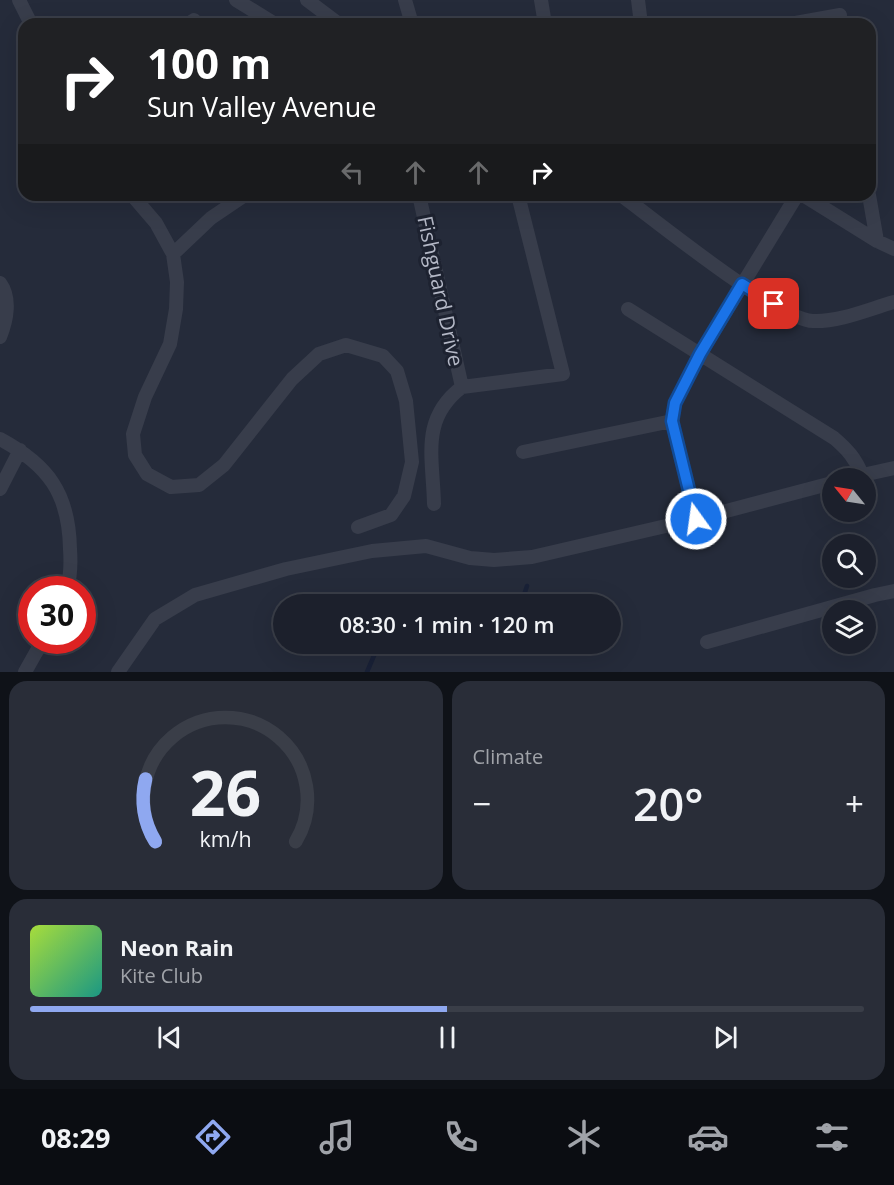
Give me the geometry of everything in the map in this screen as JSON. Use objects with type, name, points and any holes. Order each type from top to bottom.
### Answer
[{"type":"street","points":[[19,0],[28,18]]},
{"type":"street","points":[[236,0],[265,18]]},
{"type":"street","points":[[307,0],[331,18]]},
{"type":"street","points":[[405,0],[410,18]]},
{"type":"street","points":[[541,0],[544,18]]},
{"type":"street","points":[[638,0],[640,18]]},
{"type":"street","points":[[837,0],[841,18]]},
{"type":"street","points":[[137,201],[156,223],[173,254],[177,282],[176,309],[170,344],[145,397],[133,434],[135,455],[147,474],[171,487],[199,485],[225,465],[292,379],[319,354],[346,345],[382,356],[397,371],[406,401],[412,462],[404,496],[391,515],[358,527]]},
{"type":"street","points":[[173,254],[211,218],[236,201]]},
{"type":"street","name":"Fishguard Drive","points":[[420,201],[462,387]]},
{"type":"street","points":[[434,504],[432,435],[434,422],[441,407],[450,396],[462,387],[562,374],[519,201]]},
{"type":"street","points":[[629,201],[742,284],[790,314],[812,321],[842,317],[894,302]]},
{"type":"street","points":[[696,519],[672,421],[675,403],[700,354],[793,201]]},
{"type":"street","points":[[813,201],[894,249]]},
{"type":"street","points":[[870,201],[877,241]]},
{"type":"street","points":[[0,283],[5,290],[7,320],[0,337]]},
{"type":"street","points":[[628,309],[834,438],[848,450],[857,462],[857,468]]},
{"type":"street","points":[[523,452],[672,421]]},
{"type":"street","points":[[0,439],[20,450],[41,468],[56,486],[70,526],[71,576]]},
{"type":"street","points":[[0,489],[20,450]]},
{"type":"street","points":[[876,472],[894,468]]},
{"type":"street","points":[[118,672],[155,619],[195,595],[286,569],[372,551],[426,546],[470,558],[494,560],[532,557],[696,519],[822,486]]},
{"type":"street","points":[[707,642],[894,591]]},
{"type":"street","points":[[25,672],[35,654]]},
{"type":"waterway","points":[[524,594],[527,586]]},
{"type":"waterway","points":[[367,672],[375,654]]},
{"type":"route","points":[[696,519],[672,421],[675,403],[700,354],[742,284],[774,304]]}]
